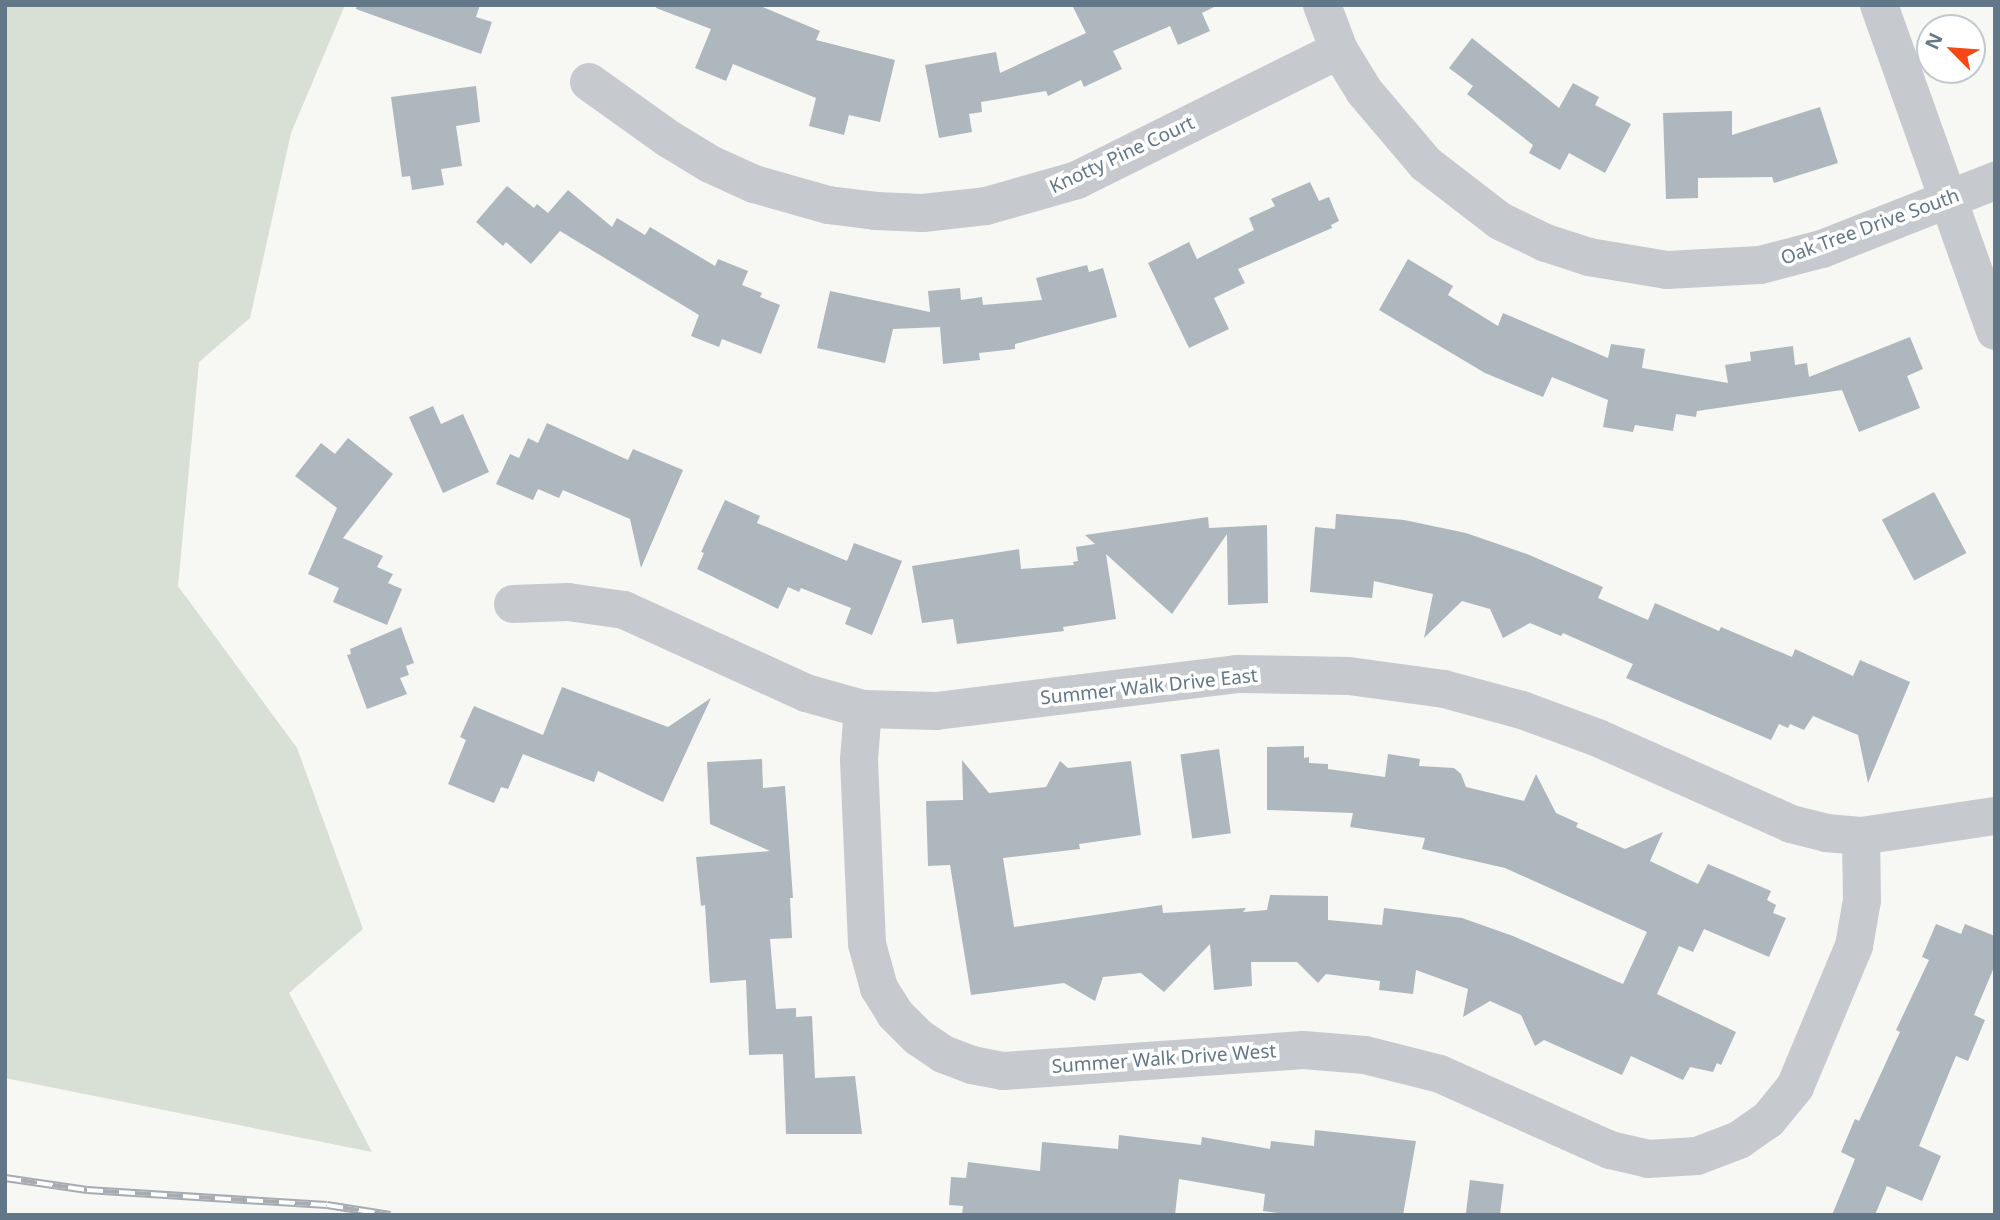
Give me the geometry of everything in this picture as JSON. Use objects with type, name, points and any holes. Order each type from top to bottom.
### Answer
[{"type":"street","name":"Oak Tree Drive South","points":[[1322,5],[1339,50],[1373,104],[1414,152],[1449,185],[1500,221],[1546,243],[1589,257],[1635,267],[1698,271],[1745,267],[1792,258],[1995,181]]},
{"type":"street","points":[[1879,5],[1946,201],[1995,331]]},
{"type":"street","name":"Knotty Pine Court","points":[[589,82],[668,139],[710,164],[754,184],[828,205],[892,213],[923,212],[1006,202],[1077,180],[1339,50]]},
{"type":"street","name":"Summer Walk Drive East","points":[[513,604],[568,602],[624,610],[806,693],[863,709],[936,711],[1237,674],[1349,676],[1444,690],[1522,710],[1598,738],[1791,824],[1826,833],[1861,836],[1995,816]]},
{"type":"street","name":"Summer Walk Drive West","points":[[863,709],[859,760],[867,944],[879,988],[895,1014],[918,1037],[943,1054],[972,1065],[1003,1070],[1303,1050],[1396,1061],[1440,1074],[1610,1150],[1634,1157],[1673,1159],[1697,1156],[1739,1140],[1768,1120],[1795,1087],[1848,964],[1862,901],[1861,836]]},
{"type":"street","name":"Summer Walk Drive East","points":[[1861,836],[1896,821],[1995,794]]},
{"type":"shaded area","points":[[5,5],[345,5],[291,133],[250,318],[199,362],[178,586],[297,748],[363,929],[289,993],[372,1152],[5,1078]]},
{"type":"building","points":[[357,5],[480,5],[476,17],[492,22],[481,54],[356,9]]},
{"type":"building","points":[[657,5],[758,5],[820,31],[816,40],[895,60],[880,122],[849,115],[844,135],[809,126],[816,98],[733,64],[726,81],[695,68],[711,29],[656,8]]},
{"type":"building","points":[[1072,5],[1218,5],[1202,13],[1210,31],[1178,45],[1170,26],[1113,51],[1122,69],[1084,87],[1081,80],[1048,96],[1046,91],[981,102],[982,112],[969,114],[972,132],[939,138],[925,65],[996,52],[1000,73],[1086,33]]},
{"type":"building","points":[[1472,38],[1559,108],[1573,83],[1599,97],[1595,105],[1631,124],[1605,173],[1569,153],[1560,170],[1529,153],[1533,145],[1467,94],[1473,86],[1449,68]]},
{"type":"building","points":[[476,86],[480,122],[456,126],[462,166],[441,169],[444,185],[412,190],[410,176],[402,177],[391,97]]},
{"type":"building","points":[[1820,107],[1838,163],[1774,183],[1772,177],[1698,178],[1698,198],[1666,199],[1663,113],[1732,111],[1732,135]]},
{"type":"building","points":[[1310,182],[1319,201],[1329,197],[1339,221],[1331,225],[1332,228],[1238,269],[1245,283],[1214,298],[1229,329],[1189,348],[1148,263],[1189,242],[1197,259],[1254,230],[1249,218],[1275,206],[1271,199]]},
{"type":"building","points":[[507,186],[534,208],[537,204],[548,213],[568,190],[612,227],[617,218],[645,235],[650,227],[715,266],[718,259],[748,271],[742,285],[762,293],[760,297],[780,305],[761,354],[722,339],[719,347],[691,336],[699,315],[560,231],[531,264],[506,242],[503,246],[476,222]]},
{"type":"building","points":[[1408,259],[1453,286],[1448,295],[1498,326],[1503,313],[1608,358],[1611,344],[1645,349],[1642,368],[1728,383],[1725,365],[1751,361],[1750,352],[1793,346],[1795,365],[1807,363],[1809,377],[1910,337],[1923,369],[1907,376],[1920,408],[1859,432],[1842,390],[1697,411],[1696,417],[1676,414],[1673,431],[1635,425],[1633,432],[1603,427],[1608,400],[1552,377],[1543,397],[1485,373],[1379,310]]},
{"type":"building","points":[[1087,265],[1089,272],[1103,268],[1117,317],[1015,344],[1015,349],[979,353],[980,360],[943,364],[940,327],[893,329],[885,363],[817,348],[830,291],[930,312],[928,291],[960,288],[961,300],[982,297],[983,305],[1042,300],[1036,278]]},
{"type":"building","points":[[433,406],[441,424],[463,414],[489,472],[443,493],[409,417]]},
{"type":"building","points":[[547,423],[628,460],[633,449],[683,470],[641,568],[630,519],[563,490],[559,498],[538,489],[533,500],[496,484],[510,454],[519,458],[528,438],[538,443]]},
{"type":"building","points":[[348,438],[393,474],[343,538],[383,556],[377,567],[393,574],[388,583],[402,589],[387,625],[333,602],[339,588],[308,574],[337,508],[295,476],[321,443],[335,454]]},
{"type":"building","points":[[1934,492],[1966,553],[1914,581],[1882,520]]},
{"type":"building","points":[[725,500],[760,516],[757,523],[847,561],[854,543],[902,561],[872,635],[845,624],[851,608],[801,588],[799,592],[788,587],[778,609],[697,569],[704,553],[701,552]]},
{"type":"building","points":[[1336,514],[1404,520],[1466,533],[1527,554],[1603,587],[1598,598],[1648,620],[1655,603],[1719,631],[1721,627],[1792,657],[1795,649],[1853,676],[1860,660],[1910,682],[1868,783],[1858,735],[1813,716],[1804,730],[1790,724],[1788,728],[1779,724],[1771,740],[1626,678],[1633,664],[1563,633],[1561,636],[1530,623],[1503,638],[1490,609],[1462,601],[1424,638],[1433,594],[1374,581],[1372,598],[1310,592],[1315,527],[1335,529]]},
{"type":"building","points":[[1208,517],[1209,528],[1267,525],[1268,603],[1228,605],[1227,534],[1172,614],[1106,554],[1116,619],[1063,627],[1064,631],[957,644],[953,619],[922,623],[912,566],[1019,549],[1021,569],[1074,565],[1073,562],[1078,561],[1076,547],[1095,544],[1085,535]]},
{"type":"building","points":[[401,627],[414,663],[406,666],[409,675],[400,678],[407,694],[367,709],[347,655],[351,654],[350,649]]},
{"type":"building","points":[[562,687],[668,727],[711,698],[663,802],[598,771],[594,782],[523,754],[508,789],[501,787],[494,803],[448,784],[466,740],[460,737],[474,706],[543,735]]},
{"type":"building","points":[[1304,746],[1304,758],[1309,757],[1309,763],[1328,764],[1328,769],[1385,777],[1388,754],[1420,759],[1419,766],[1454,768],[1461,774],[1466,787],[1524,801],[1536,774],[1556,813],[1578,823],[1576,827],[1625,849],[1663,832],[1650,861],[1698,884],[1708,864],[1771,891],[1767,900],[1776,905],[1773,913],[1786,918],[1769,957],[1704,929],[1693,952],[1679,946],[1657,994],[1736,1032],[1721,1065],[1717,1063],[1713,1072],[1690,1067],[1683,1080],[1631,1056],[1622,1075],[1544,1040],[1535,1046],[1521,1015],[1490,1001],[1463,1017],[1468,989],[1416,970],[1413,994],[1379,990],[1380,981],[1326,974],[1318,983],[1297,962],[1251,962],[1252,986],[1214,990],[1210,944],[1164,992],[1141,973],[1103,977],[1095,1001],[1064,983],[971,995],[950,865],[928,866],[926,801],[963,800],[962,760],[989,793],[1046,787],[1060,761],[1068,768],[1131,761],[1141,835],[1079,844],[1080,849],[1003,858],[1014,927],[1162,905],[1163,913],[1246,908],[1243,912],[1267,910],[1270,895],[1328,896],[1328,920],[1382,925],[1384,908],[1462,918],[1513,936],[1623,984],[1647,932],[1505,868],[1422,849],[1425,838],[1350,827],[1353,813],[1267,810],[1267,747]]},
{"type":"building","points":[[1219,749],[1231,833],[1192,839],[1180,754]]},
{"type":"building","points":[[762,759],[763,788],[785,786],[793,898],[790,898],[792,938],[770,939],[776,1009],[796,1008],[796,1017],[812,1016],[815,1078],[855,1076],[862,1134],[786,1134],[783,1054],[749,1055],[746,980],[710,983],[705,905],[701,906],[696,857],[770,851],[710,824],[707,762]]},
{"type":"building","points":[[1936,924],[1961,934],[1965,924],[1995,936],[1995,965],[1974,1015],[1985,1020],[1968,1061],[1956,1056],[1919,1146],[1941,1156],[1922,1201],[1887,1186],[1875,1215],[1832,1215],[1855,1159],[1841,1152],[1855,1119],[1859,1121],[1900,1032],[1896,1030],[1929,960],[1922,957]]},
{"type":"building","points":[[1315,1130],[1416,1141],[1403,1215],[1294,1215],[1263,1211],[1265,1194],[1179,1179],[1175,1215],[962,1215],[963,1206],[949,1205],[951,1177],[966,1178],[968,1162],[1040,1171],[1042,1142],[1118,1149],[1119,1135],[1201,1145],[1202,1137],[1270,1149],[1271,1141],[1314,1146]]},
{"type":"building","points":[[1470,1180],[1504,1184],[1500,1215],[1466,1215]]},
{"type":"railway","points":[[5,1178],[87,1190],[327,1205],[390,1215]]}]
